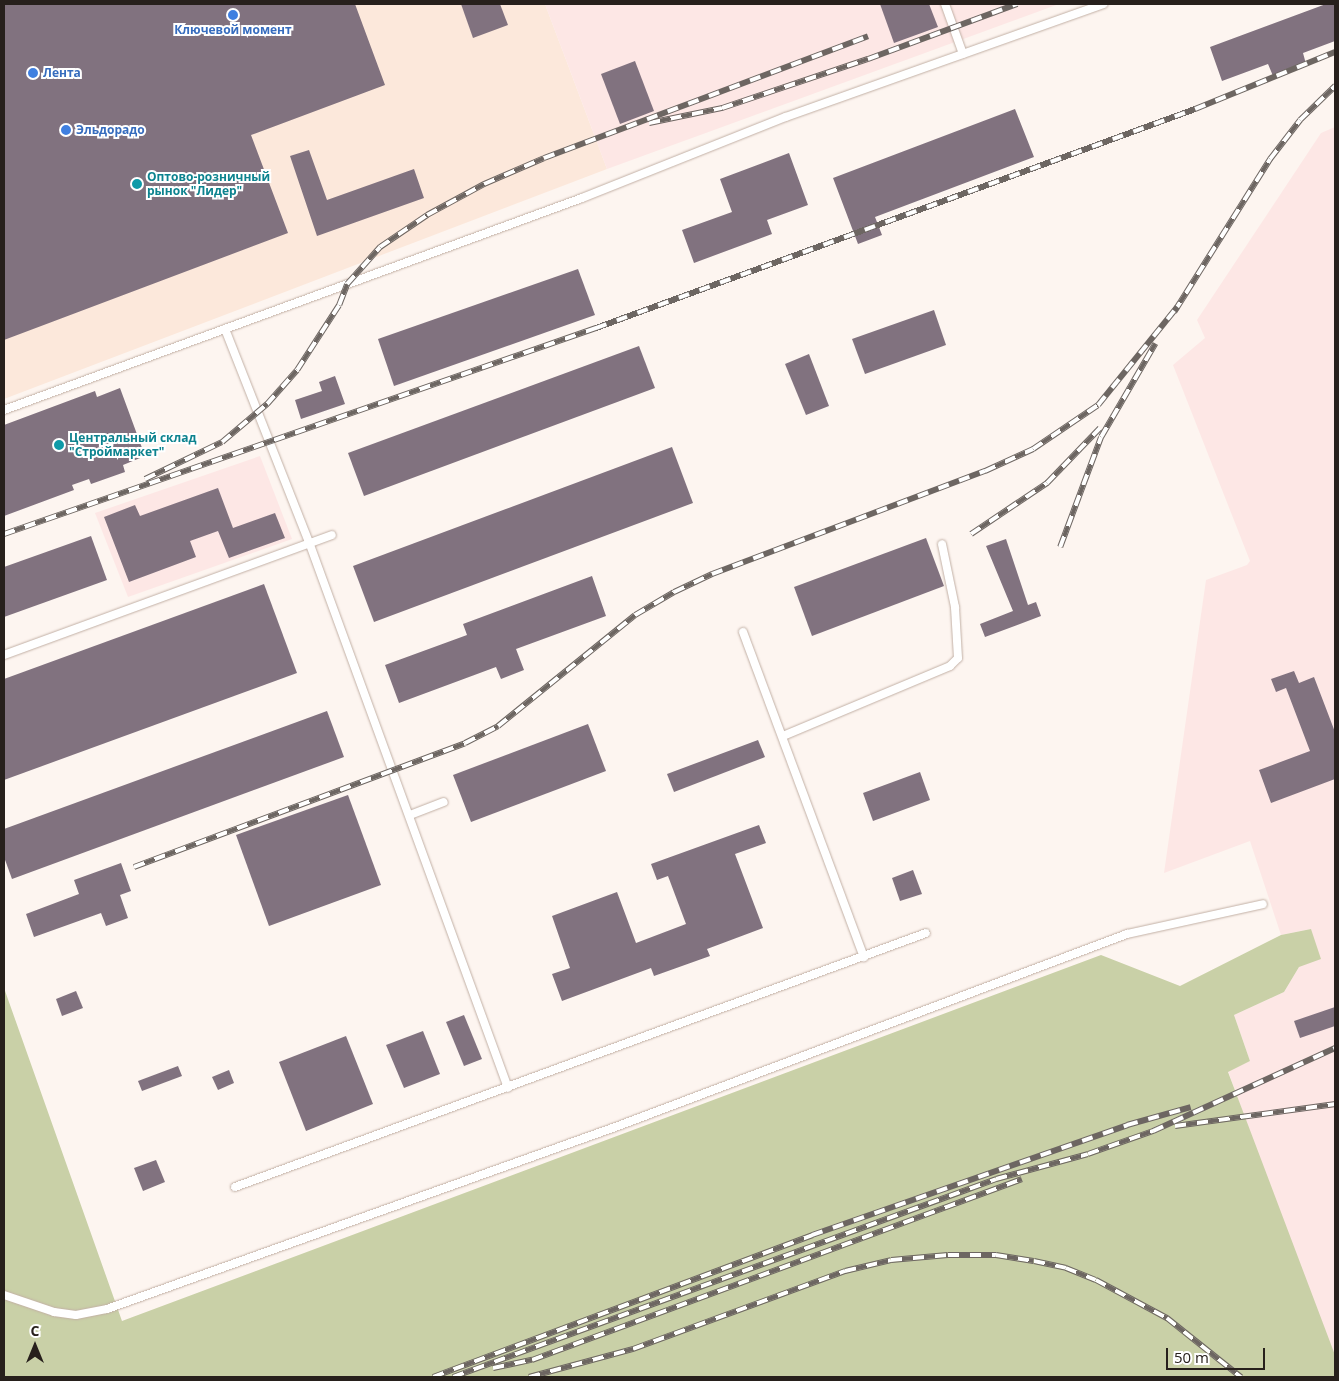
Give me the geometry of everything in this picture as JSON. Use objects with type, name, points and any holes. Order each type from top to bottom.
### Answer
[{"type":"lane","points":[[945,4],[963,54]]},
{"type":"lane","points":[[4,410],[582,198],[786,117],[1104,4]]},
{"type":"lane","points":[[225,329],[309,542],[508,1088]]},
{"type":"lane","points":[[4,655],[332,535]]},
{"type":"lane","points":[[784,736],[950,666],[958,658],[955,607],[942,544]]},
{"type":"lane","points":[[743,632],[784,736],[864,957]]},
{"type":"lane","points":[[410,815],[444,802]]},
{"type":"lane","points":[[4,1295],[54,1312],[76,1315],[107,1309],[618,1126],[1127,934],[1214,912],[1263,904]]},
{"type":"lane","points":[[234,1187],[926,933]]},
{"type":"shaded area","points":[[4,4],[545,4],[607,169],[4,399]]},
{"type":"shaded area","points":[[545,4],[1059,4],[607,169]]},
{"type":"shaded area","points":[[1335,127],[1335,1369],[1228,1071],[1250,1061],[1234,1015],[1284,992],[1299,967],[1311,929],[1281,935],[1250,841],[1164,873],[1206,580],[1247,565],[1250,561],[1173,365],[1205,338],[1197,320],[1321,133]]},
{"type":"shaded area","points":[[260,456],[292,539],[128,597],[95,513]]},
{"type":"green space","points":[[1311,929],[1321,959],[1299,967],[1284,992],[1234,1015],[1250,1061],[1228,1072],[1335,1355],[1335,1377],[4,1377],[4,988],[122,1321],[1101,955],[1180,986],[1281,935]]},
{"type":"building","name":"Оптово-розничный рынок \"Лидер\"","points":[[4,4],[355,4],[385,85],[251,135],[288,233],[4,340]]},
{"type":"building","points":[[461,4],[500,4],[508,25],[473,38]]},
{"type":"building","points":[[880,4],[929,4],[938,27],[894,43]]},
{"type":"building","points":[[1326,4],[1335,4],[1335,41],[1303,53],[1306,64],[1273,76],[1268,64],[1222,81],[1210,47]]},
{"type":"building","points":[[635,61],[654,111],[620,124],[601,74]]},
{"type":"building","points":[[1015,109],[1034,157],[875,217],[882,235],[858,244],[833,178]]},
{"type":"building","points":[[309,150],[327,200],[414,169],[424,198],[317,236],[290,156]]},
{"type":"building","points":[[789,153],[808,205],[767,220],[772,234],[694,263],[682,230],[732,212],[720,179]]},
{"type":"building","points":[[578,269],[595,315],[394,386],[378,339]]},
{"type":"building","points":[[934,310],[946,345],[865,374],[852,339]]},
{"type":"building","points":[[639,346],[655,388],[364,496],[348,453]]},
{"type":"building","points":[[809,354],[829,406],[806,415],[785,364]]},
{"type":"building","points":[[335,376],[345,404],[301,419],[295,400],[322,391],[319,382]]},
{"type":"building","name":"Центральный склад \"Строймаркет\"","points":[[120,388],[145,456],[123,465],[125,472],[91,484],[89,479],[72,485],[74,490],[4,516],[4,425],[95,391],[97,397]]},
{"type":"building","points":[[672,447],[693,503],[374,622],[353,566]]},
{"type":"building","points":[[218,488],[233,528],[275,513],[285,538],[229,558],[218,531],[190,541],[196,557],[129,582],[104,517],[135,505],[140,516]]},
{"type":"building","points":[[91,536],[107,580],[4,617],[4,567]]},
{"type":"building","points":[[926,538],[944,586],[812,636],[794,587]]},
{"type":"building","points":[[1006,539],[1028,605],[1036,602],[1041,616],[985,637],[980,624],[1013,611],[986,546]]},
{"type":"building","points":[[592,576],[606,616],[516,649],[524,670],[501,679],[496,667],[399,703],[385,665],[467,635],[463,624]]},
{"type":"building","points":[[264,584],[297,673],[4,780],[4,679]]},
{"type":"building","points":[[1294,671],[1299,683],[1314,677],[1335,732],[1335,779],[1271,803],[1259,770],[1310,751],[1286,688],[1276,692],[1271,679]]},
{"type":"building","points":[[327,711],[344,757],[12,879],[4,857],[4,829]]},
{"type":"building","points":[[588,724],[606,771],[471,822],[453,775]]},
{"type":"building","points":[[758,740],[765,757],[674,792],[667,774]]},
{"type":"building","points":[[920,772],[930,800],[873,821],[863,793]]},
{"type":"building","points":[[348,795],[381,885],[269,926],[236,835]]},
{"type":"building","points":[[759,825],[766,843],[735,854],[763,928],[707,949],[710,956],[654,976],[651,968],[562,1001],[552,974],[570,968],[552,916],[617,892],[636,943],[686,924],[668,876],[657,880],[651,864]]},
{"type":"building","points":[[121,863],[131,891],[120,895],[128,918],[106,926],[101,913],[34,937],[26,914],[79,894],[74,880]]},
{"type":"building","points":[[913,870],[922,894],[900,901],[892,878]]},
{"type":"building","points":[[76,991],[83,1008],[62,1016],[56,999]]},
{"type":"building","points":[[1335,1007],[1335,1026],[1300,1038],[1294,1021]]},
{"type":"building","points":[[464,1015],[482,1059],[464,1066],[446,1022]]},
{"type":"building","points":[[423,1031],[440,1074],[404,1088],[386,1045]]},
{"type":"building","points":[[346,1036],[373,1104],[306,1131],[279,1062]]},
{"type":"building","points":[[178,1066],[182,1076],[142,1091],[138,1081]]},
{"type":"building","points":[[229,1070],[234,1083],[218,1090],[212,1077]]},
{"type":"building","points":[[156,1160],[165,1182],[143,1191],[134,1168]]},
{"type":"railway","points":[[649,123],[722,108],[868,59],[1017,4]]},
{"type":"railway","points":[[145,479],[222,442],[267,404],[297,370],[339,305],[347,284],[380,247],[427,215],[484,184],[544,158],[868,36]]},
{"type":"railway","points":[[4,534],[596,328],[1195,109],[1335,52]]},
{"type":"railway","points":[[1174,312],[1270,159],[1300,120],[1335,86]]},
{"type":"railway","points":[[134,867],[465,743],[498,726],[635,615],[674,592],[712,574],[985,471],[1033,449],[1098,405],[1177,307]]},
{"type":"railway","points":[[1060,547],[1101,437],[1155,344]]},
{"type":"railway","points":[[971,534],[1047,483],[1100,428]]},
{"type":"railway","points":[[453,1377],[996,1179],[1088,1154],[1153,1131],[1335,1048]]},
{"type":"railway","points":[[1175,1126],[1335,1104]]},
{"type":"railway","points":[[433,1377],[812,1235],[1127,1125],[1191,1107]]},
{"type":"railway","points":[[493,1368],[532,1360],[1022,1179]]},
{"type":"railway","points":[[529,1377],[633,1349],[845,1271],[891,1260],[948,1255],[996,1255],[1034,1261],[1066,1268],[1096,1280],[1167,1318],[1241,1377]]},
{"type":"place","name":"Ключевой момент","points":[[233,15]]},
{"type":"place","name":"Лента","points":[[33,73]]},
{"type":"place","name":"Эльдорадо","points":[[66,130]]},
{"type":"place","name":"Оптово-розничный рынок \"Лидер\"","points":[[137,184]]},
{"type":"place","name":"Центральный склад \"Строймаркет\"","points":[[59,445]]}]
